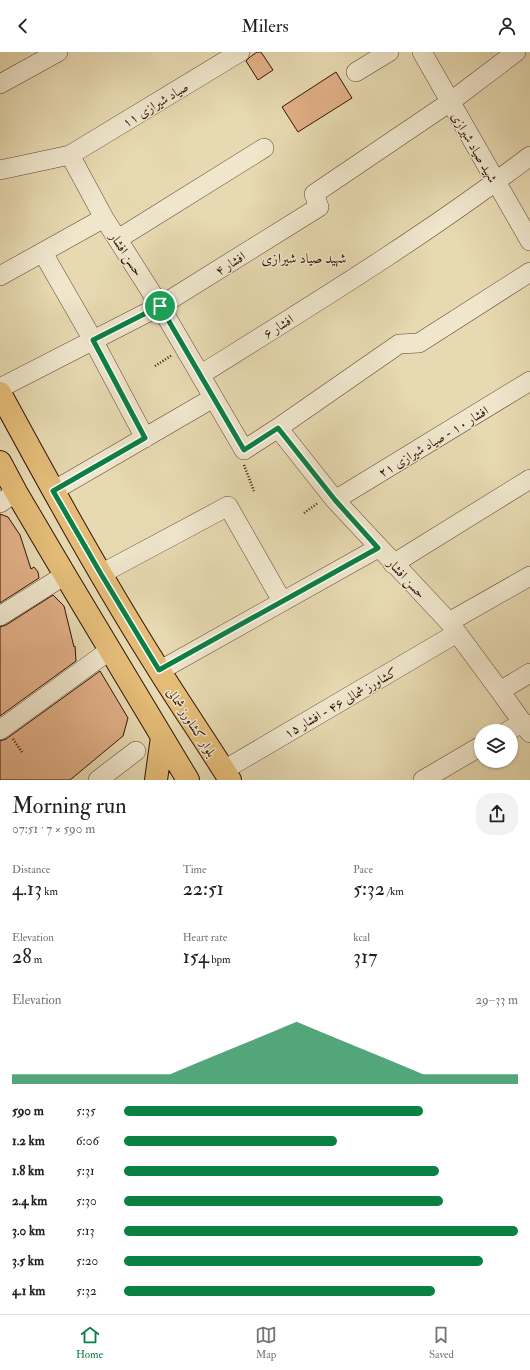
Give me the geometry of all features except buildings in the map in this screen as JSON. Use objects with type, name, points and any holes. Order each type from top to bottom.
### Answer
[{"type":"main road","name":"بلوار کشاورز شمالی","points":[[0,393],[53,491],[101,574],[159,670],[227,775]]},
{"type":"main road","points":[[0,462],[8,498],[65,575],[188,780]]},
{"type":"main road","points":[[156,780],[162,737]]},
{"type":"street","points":[[0,84],[58,52]]},
{"type":"street","name":"صیاد شیرازی ۱۱","points":[[0,170],[70,155],[240,52]]},
{"type":"street","points":[[356,72],[389,52]]},
{"type":"street","name":"شهید صیاد شیرازی","points":[[422,52],[530,241]]},
{"type":"street","name":"افشار ۴","points":[[0,388],[160,306],[317,201],[516,52]]},
{"type":"street","points":[[118,239],[264,148]]},
{"type":"street","name":"حسن افشار","points":[[70,155],[104,218],[160,306],[244,450]]},
{"type":"street","name":"افشار ۶","points":[[200,375],[355,278],[496,182],[530,156]]},
{"type":"street","points":[[0,276],[104,218]]},
{"type":"street","points":[[43,253],[93,340],[145,438]]},
{"type":"street","points":[[244,450],[399,344],[419,343],[530,272]]},
{"type":"street","name":"افشار ۱۰ - صیاد شیرازی ۲۱","points":[[335,500],[530,382]]},
{"type":"street","points":[[53,491],[213,398]]},
{"type":"street","name":"حسن افشار","points":[[278,428],[335,500],[453,628],[500,691],[520,729]]},
{"type":"street","points":[[393,564],[530,479]]},
{"type":"street","points":[[101,574],[228,506],[282,601]]},
{"type":"street","points":[[159,670],[378,548]]},
{"type":"street","points":[[0,616],[65,575]]},
{"type":"street","name":"کشاورز شمالی ۴۶ - افشار ۱۵","points":[[227,775],[530,576]]},
{"type":"street","points":[[0,730],[110,650]]},
{"type":"street","points":[[500,691],[530,673]]},
{"type":"street","points":[[423,780],[474,750]]},
{"type":"street","points":[[98,780],[136,751]]},
{"type":"path","points":[[155,366],[184,347]]},
{"type":"path","points":[[244,450],[244,468],[254,491]]},
{"type":"district","name":"شهید صیاد شیرازی","points":[[304,258]]},
{"type":"route","points":[[160,306],[244,450],[278,428],[335,500],[378,548],[159,670],[53,491],[145,438],[93,340],[160,306]]}]
